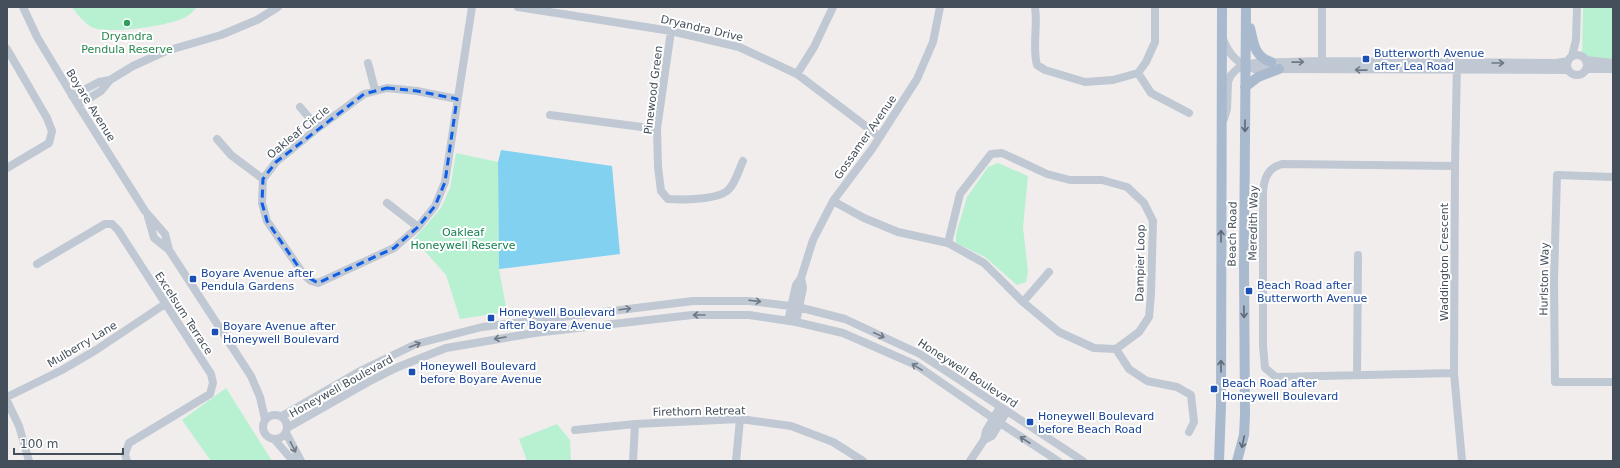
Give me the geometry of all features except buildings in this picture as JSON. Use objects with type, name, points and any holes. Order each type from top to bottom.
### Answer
[{"type":"main road","name":"Beach Road","points":[[1219,461],[1222,7]]},
{"type":"main road","name":"Beach Road","points":[[1237,461],[1244,435],[1245,415],[1244,267],[1246,9]]},
{"type":"main road","points":[[1246,9],[1253,42],[1259,56],[1271,62]]},
{"type":"main road","points":[[1245,87],[1258,77],[1279,69]]},
{"type":"street","name":"Boyare Avenue","points":[[23,7],[37,37],[72,96],[145,211],[154,238],[169,250],[251,376],[260,397],[265,419]]},
{"type":"street","points":[[78,105],[101,90],[110,80],[133,66],[166,51],[221,35],[257,20],[278,7]]},
{"type":"street","points":[[217,139],[231,155],[263,178],[262,203],[268,221],[304,275],[311,281],[318,282],[394,248],[418,227],[435,206],[445,182],[472,7]]},
{"type":"street","name":"Dryandra Drive","points":[[518,7],[557,10],[671,31],[739,47],[797,74],[880,137]]},
{"type":"street","points":[[797,74],[814,47],[833,7]]},
{"type":"street","name":"Gossamer Avenue","points":[[792,321],[795,307],[796,285],[801,278],[813,240],[833,201],[880,137],[918,79],[933,42],[940,7]]},
{"type":"street","points":[[1035,7],[1035,57],[1037,66],[1045,70],[1085,82],[1113,80],[1138,72],[1146,62],[1155,42],[1155,7]]},
{"type":"street","points":[[1322,7],[1322,65]]},
{"type":"street","points":[[1568,70],[1576,40],[1577,7]]},
{"type":"street","name":"Pinewood Green","points":[[671,31],[657,129],[660,191],[668,199],[716,196],[729,190],[743,161]]},
{"type":"street","points":[[1222,36],[1226,47],[1233,58],[1254,69],[1279,69],[1322,65]]},
{"type":"street","points":[[1576,40],[1586,69]]},
{"type":"street","points":[[7,49],[47,118],[52,131],[49,142],[7,168]]},
{"type":"street","points":[[1457,67],[1556,63],[1570,58],[1583,58],[1613,63]]},
{"type":"street","points":[[1222,126],[1227,109],[1228,82],[1230,75],[1237,69],[1254,63],[1271,62],[1322,65],[1568,70],[1576,75],[1582,74],[1586,69]]},
{"type":"street","points":[[368,63],[375,90]]},
{"type":"street","name":"Waddington Crescent","points":[[1457,67],[1454,373],[1462,461]]},
{"type":"street","points":[[1586,69],[1613,70]]},
{"type":"street","points":[[1138,72],[1144,84],[1151,93],[1189,114]]},
{"type":"street","points":[[72,96],[99,82],[110,80]]},
{"type":"street","name":"Oakleaf Circle","points":[[263,178],[276,162],[318,128],[364,94],[387,88],[417,91],[457,99]]},
{"type":"street","points":[[300,107],[318,128]]},
{"type":"street","points":[[550,115],[657,129]]},
{"type":"street","name":"Dampier Loop","points":[[948,243],[960,194],[991,154],[1002,153],[1047,174],[1070,180],[1102,180],[1126,187],[1144,203],[1153,221],[1152,294],[1149,317],[1139,332],[1116,349]]},
{"type":"street","name":"Meredith Way","points":[[1454,373],[1276,377],[1265,368],[1262,346],[1262,192],[1267,174],[1271,169],[1282,164],[1455,166]]},
{"type":"street","name":"Hurlston Way","points":[[1613,177],[1557,175],[1554,279],[1555,382],[1613,382]]},
{"type":"street","points":[[833,201],[864,218],[898,232],[948,243],[984,263],[1022,302],[1059,332],[1094,348],[1116,349],[1129,369],[1147,381],[1177,387],[1191,395],[1194,422],[1189,432]]},
{"type":"street","points":[[386,203],[418,227]]},
{"type":"street","name":"Excelsum Terrace","points":[[37,264],[105,224],[112,224],[118,230],[211,374],[213,383],[210,394],[129,443],[125,454],[127,461]]},
{"type":"street","points":[[1357,375],[1358,255]]},
{"type":"street","points":[[1022,302],[1049,272]]},
{"type":"street","name":"Honeywell Boulevard","points":[[278,415],[362,370],[416,344],[482,327],[693,300],[748,300],[795,307],[845,319],[920,354],[1083,461]]},
{"type":"street","name":"Mulberry Lane","points":[[7,397],[62,370],[96,350],[165,304]]},
{"type":"street","points":[[577,314],[578,327]]},
{"type":"street","name":"Honeywell Boulevard","points":[[287,430],[370,381],[398,367],[446,348],[482,341],[578,327],[692,315],[749,315],[792,321],[843,333],[916,365],[1058,461]]},
{"type":"street","points":[[482,327],[482,341]]},
{"type":"street","points":[[362,370],[370,381]]},
{"type":"street","name":"Boyare Avenue","points":[[260,397],[278,415]]},
{"type":"street","points":[[7,401],[19,426],[29,461]]},
{"type":"street","points":[[970,461],[984,440],[986,431],[993,418],[1004,409]]},
{"type":"street","points":[[984,440],[992,436],[1000,423],[1004,409]]},
{"type":"street","points":[[293,461],[274,439],[266,435],[263,427],[265,419],[269,416],[278,415],[286,420],[287,430],[301,461]]},
{"type":"street","points":[[736,461],[740,419]]},
{"type":"street","name":"Firethorn Retreat","points":[[575,430],[635,424],[740,419],[791,426],[833,442],[858,460]]},
{"type":"street","points":[[633,461],[635,424]]},
{"type":"street","points":[[274,439],[282,437],[287,430]]},
{"type":"highlighted area","points":[[387,88],[417,91],[457,99],[445,182],[435,206],[418,227],[394,248],[318,283],[304,275],[267,221],[262,203],[263,179],[276,162],[364,94]]},
{"type":"green space","name":"Dryandra Pendula Reserve","points":[[72,7],[197,7],[186,17],[167,23],[127,30],[102,30],[88,25]]},
{"type":"green space","points":[[1583,7],[1613,7],[1613,60],[1582,60]]},
{"type":"green space","name":"Oakleaf Honeywell Reserve","points":[[456,153],[498,162],[499,269],[507,312],[460,319],[446,275],[414,239],[441,208],[450,188]]},
{"type":"green space","points":[[998,163],[1028,176],[1023,227],[1028,272],[1026,282],[1017,285],[985,257],[956,243],[956,234],[967,197],[988,167]]},
{"type":"green space","points":[[226,388],[272,461],[211,461],[182,420]]},
{"type":"green space","points":[[557,424],[570,440],[571,461],[527,461],[519,439]]},
{"type":"water","points":[[501,150],[612,166],[620,254],[499,269],[498,162]]},
{"type":"place","name":"Dryandra Pendula Reserve","points":[[127,23]]},
{"type":"place","name":"Butterworth Avenue after Lea Road","points":[[1366,59]]},
{"type":"place","name":"Boyare Avenue after Pendula Gardens","points":[[193,279]]},
{"type":"place","name":"Beach Road after Butterworth Avenue","points":[[1249,291]]},
{"type":"place","name":"Honeywell Boulevard after Boyare Avenue","points":[[491,318]]},
{"type":"place","name":"Boyare Avenue after Honeywell Boulevard","points":[[215,332]]},
{"type":"place","name":"Honeywell Boulevard before Boyare Avenue","points":[[412,372]]},
{"type":"place","name":"Beach Road after Honeywell Boulevard","points":[[1214,389]]},
{"type":"place","name":"Honeywell Boulevard before Beach Road","points":[[1030,422]]}]
